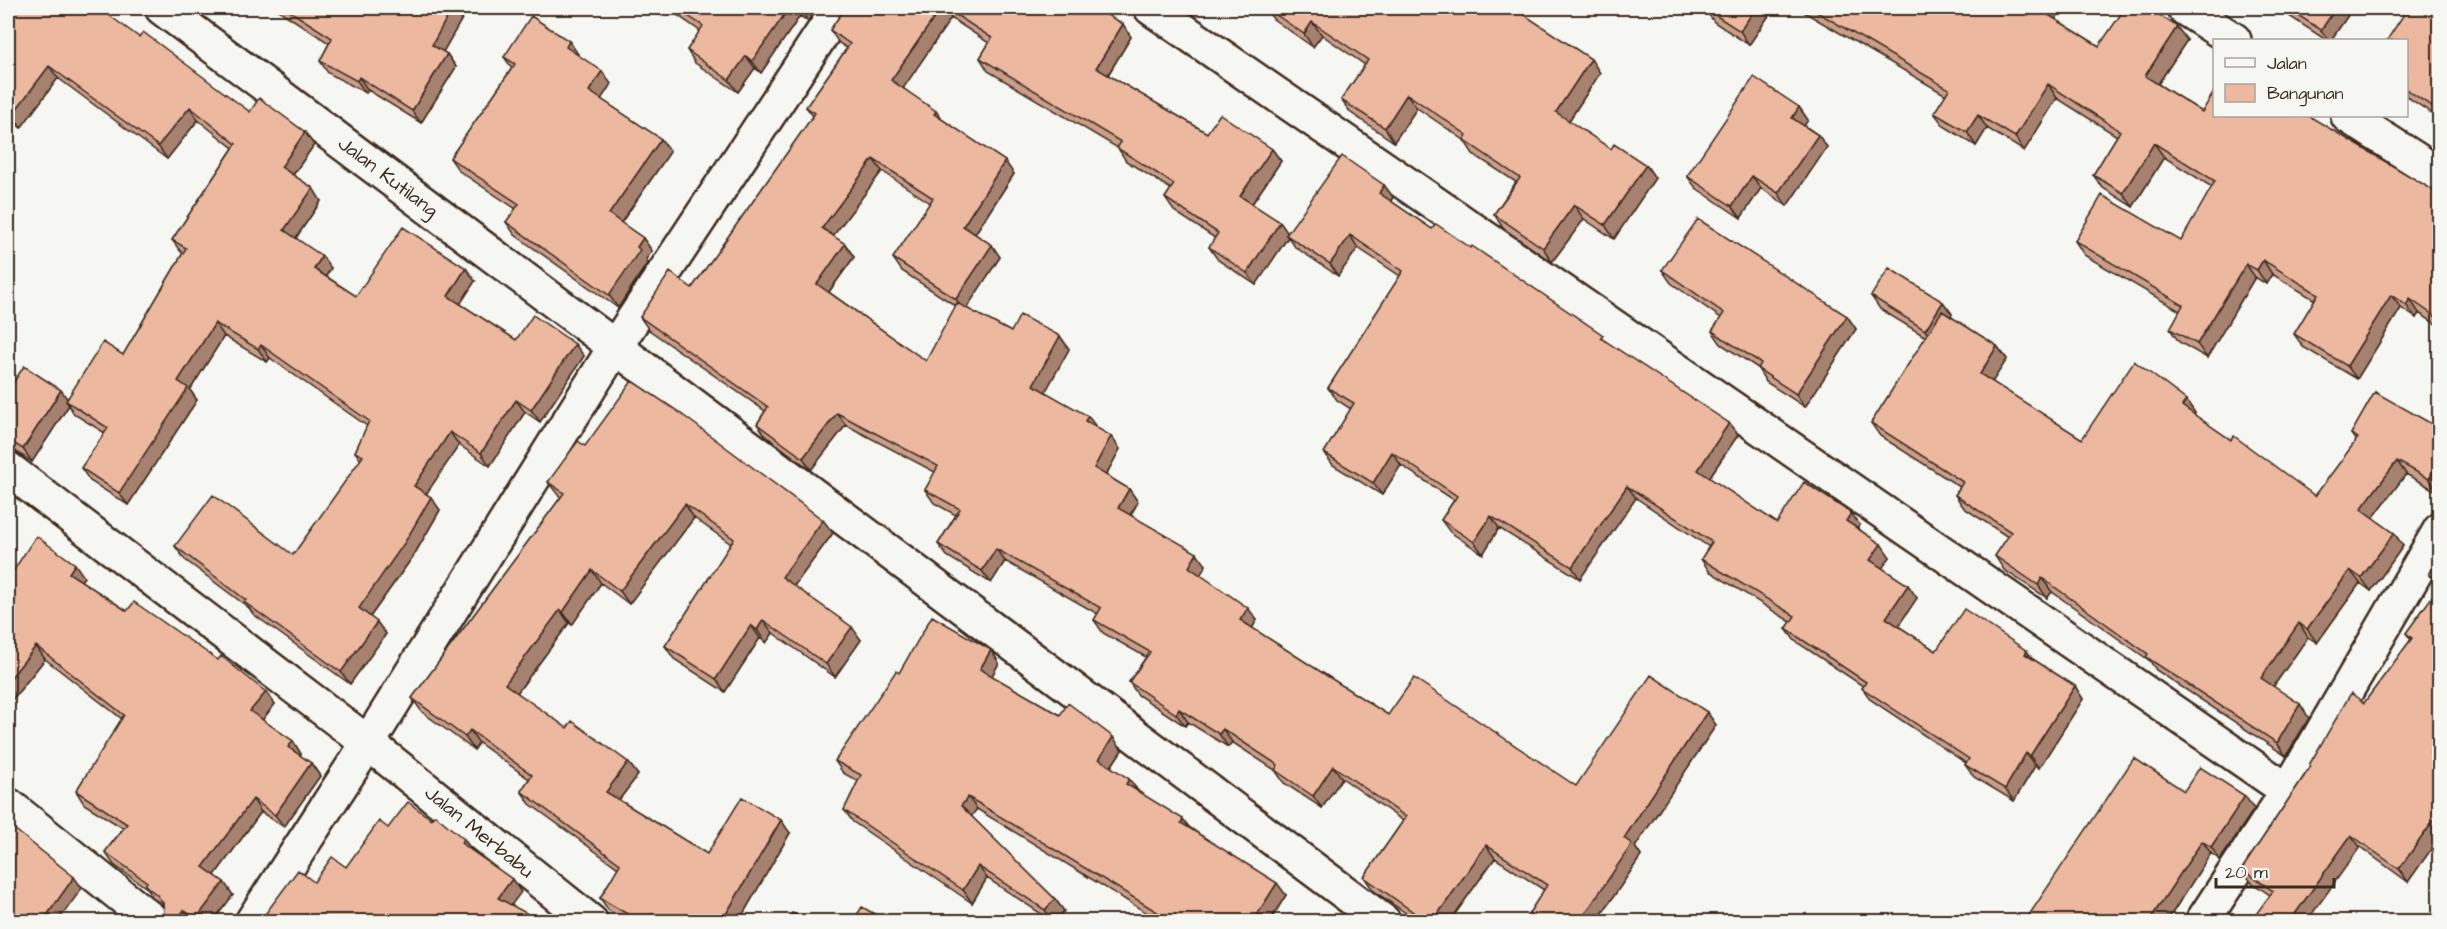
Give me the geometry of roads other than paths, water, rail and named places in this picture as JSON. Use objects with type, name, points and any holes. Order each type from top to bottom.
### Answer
[{"type":"street","name":"Jalan Kutilang","points":[[162,8],[1384,921]]},
{"type":"street","points":[[252,921],[368,743],[615,347],[839,8]]},
{"type":"street","points":[[1151,8],[2288,791]]},
{"type":"street","points":[[2184,8],[2232,39]]},
{"type":"street","points":[[2350,117],[2439,176]]},
{"type":"street","name":"Jalan Merbabu","points":[[8,469],[368,743],[591,921]]},
{"type":"street","points":[[2202,921],[2288,791],[2439,530]]},
{"type":"street","points":[[8,805],[154,921]]}]
